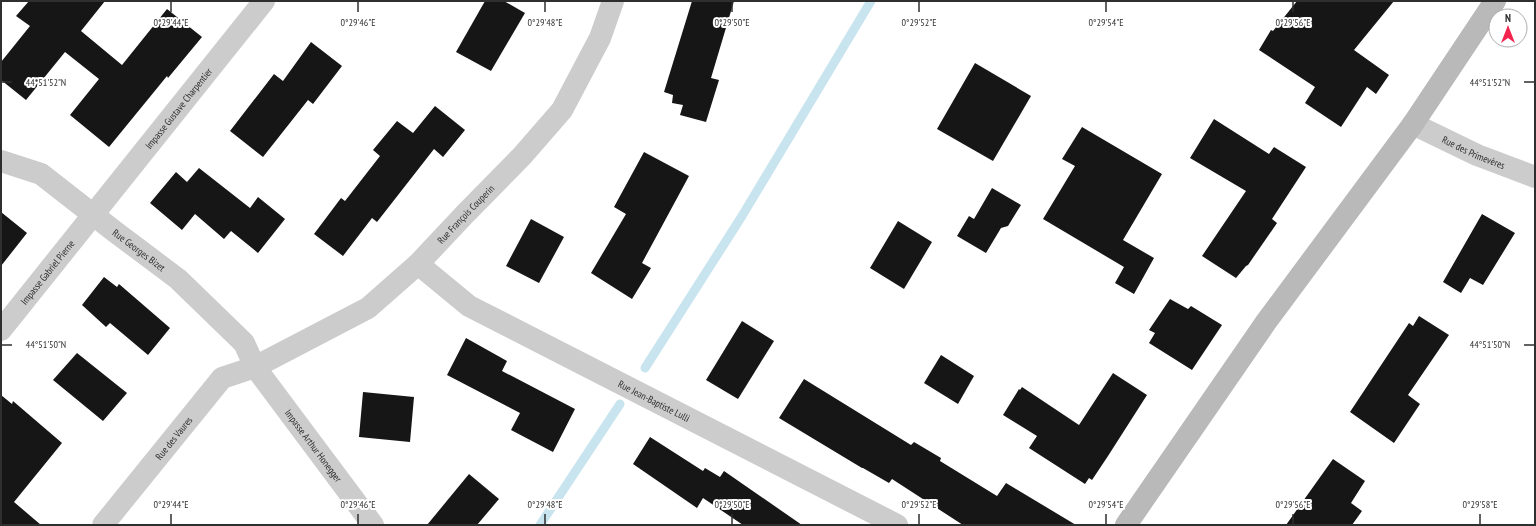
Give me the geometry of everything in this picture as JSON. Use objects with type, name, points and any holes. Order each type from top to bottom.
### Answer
[{"type":"main road","points":[[1126,525],[1266,322],[1413,124],[1495,1]]},
{"type":"street","name":"Rue François Couperin","points":[[255,367],[368,308],[418,264],[522,156],[562,110],[600,38],[613,1]]},
{"type":"street","name":"Impasse Gustave Charpentier","points":[[94,215],[258,3]]},
{"type":"street","name":"Rue des Primevères","points":[[1413,124],[1476,155],[1535,177]]},
{"type":"street","name":"Rue Georges Bizet","points":[[1,160],[41,174],[178,279],[244,343],[255,367]]},
{"type":"street","name":"Impasse Gabriel Pierne","points":[[1,330],[94,215]]},
{"type":"street","name":"Rue Jean-Baptiste Lulli","points":[[418,264],[469,306],[897,525]]},
{"type":"street","name":"Rue des Vaures","points":[[103,525],[222,378],[255,367]]},
{"type":"street","name":"Impasse Arthur Honegger","points":[[255,367],[373,525]]},
{"type":"building","points":[[29,1],[105,1],[81,31],[122,65],[167,9],[202,37],[168,78],[167,76],[109,147],[70,115],[99,79],[65,52],[26,100],[1,80],[1,62],[30,26],[16,16]]},
{"type":"building","points":[[485,1],[504,1],[525,13],[491,71],[456,52]]},
{"type":"building","points":[[692,1],[734,1],[711,78],[719,80],[706,122],[680,115],[683,105],[672,103],[673,95],[664,92]]},
{"type":"building","points":[[1297,1],[1394,1],[1354,50],[1389,75],[1376,94],[1367,87],[1341,127],[1305,103],[1315,87],[1259,50],[1271,30],[1273,31]]},
{"type":"building","points":[[311,42],[342,66],[313,104],[308,100],[263,157],[230,131],[274,74],[283,81]]},
{"type":"building","points":[[975,63],[1031,96],[993,161],[937,129]]},
{"type":"building","points":[[435,106],[465,130],[443,157],[434,149],[377,222],[372,218],[343,256],[314,234],[341,198],[345,201],[380,156],[373,150],[397,121],[413,133]]},
{"type":"building","points":[[1214,119],[1269,154],[1274,147],[1306,167],[1272,219],[1277,223],[1248,265],[1236,278],[1202,256],[1246,191],[1190,158]]},
{"type":"building","points":[[1082,127],[1162,174],[1123,240],[1154,258],[1134,294],[1115,283],[1124,267],[1043,219],[1075,166],[1062,159]]},
{"type":"building","points":[[644,152],[689,176],[642,263],[651,268],[632,299],[591,273],[626,214],[614,207]]},
{"type":"building","points":[[199,168],[250,208],[258,197],[285,219],[258,253],[231,231],[224,239],[195,214],[182,230],[150,203],[176,172],[187,182]]},
{"type":"building","points":[[992,188],[1021,205],[1008,226],[1001,228],[986,253],[957,236],[969,216],[974,219]]},
{"type":"building","points":[[1,212],[27,233],[1,266]]},
{"type":"building","points":[[1482,214],[1515,233],[1483,285],[1470,278],[1461,293],[1443,282]]},
{"type":"building","points":[[531,219],[564,237],[539,283],[506,266]]},
{"type":"building","points":[[898,221],[932,242],[904,289],[870,268]]},
{"type":"building","points":[[104,277],[117,287],[119,284],[170,328],[148,355],[110,323],[106,327],[82,305]]},
{"type":"building","points":[[1170,299],[1188,309],[1191,306],[1222,325],[1192,370],[1149,343],[1155,333],[1149,330]]},
{"type":"building","points":[[1419,316],[1449,335],[1408,395],[1420,404],[1394,443],[1350,412],[1409,323],[1413,326]]},
{"type":"building","points":[[742,321],[774,341],[738,399],[706,380]]},
{"type":"building","points":[[466,338],[507,361],[502,371],[575,409],[553,452],[511,430],[520,413],[447,375]]},
{"type":"building","points":[[77,353],[127,393],[103,421],[53,380]]},
{"type":"building","points":[[941,355],[974,376],[958,404],[924,383]]},
{"type":"building","points":[[1113,373],[1147,395],[1092,480],[1089,478],[1085,484],[1029,448],[1037,436],[1003,415],[1019,389],[1020,390],[1022,387],[1079,425]]},
{"type":"building","points":[[804,379],[911,445],[914,442],[941,458],[940,461],[997,496],[1006,483],[1076,525],[963,525],[892,479],[889,483],[779,418]]},
{"type":"building","points":[[363,392],[414,397],[410,442],[359,437]]},
{"type":"building","points":[[1,395],[12,404],[13,401],[62,443],[14,502],[41,525],[1,525]]},
{"type":"building","points":[[650,437],[703,471],[705,468],[720,477],[724,471],[802,525],[743,525],[703,498],[697,508],[633,464]]},
{"type":"building","points":[[1333,459],[1365,481],[1351,503],[1362,511],[1352,525],[1286,525]]},
{"type":"building","points":[[469,474],[499,499],[477,525],[427,525]]},
{"type":"waterway","points":[[645,368],[742,216],[871,1]]},
{"type":"waterway","points":[[540,525],[620,404]]}]
